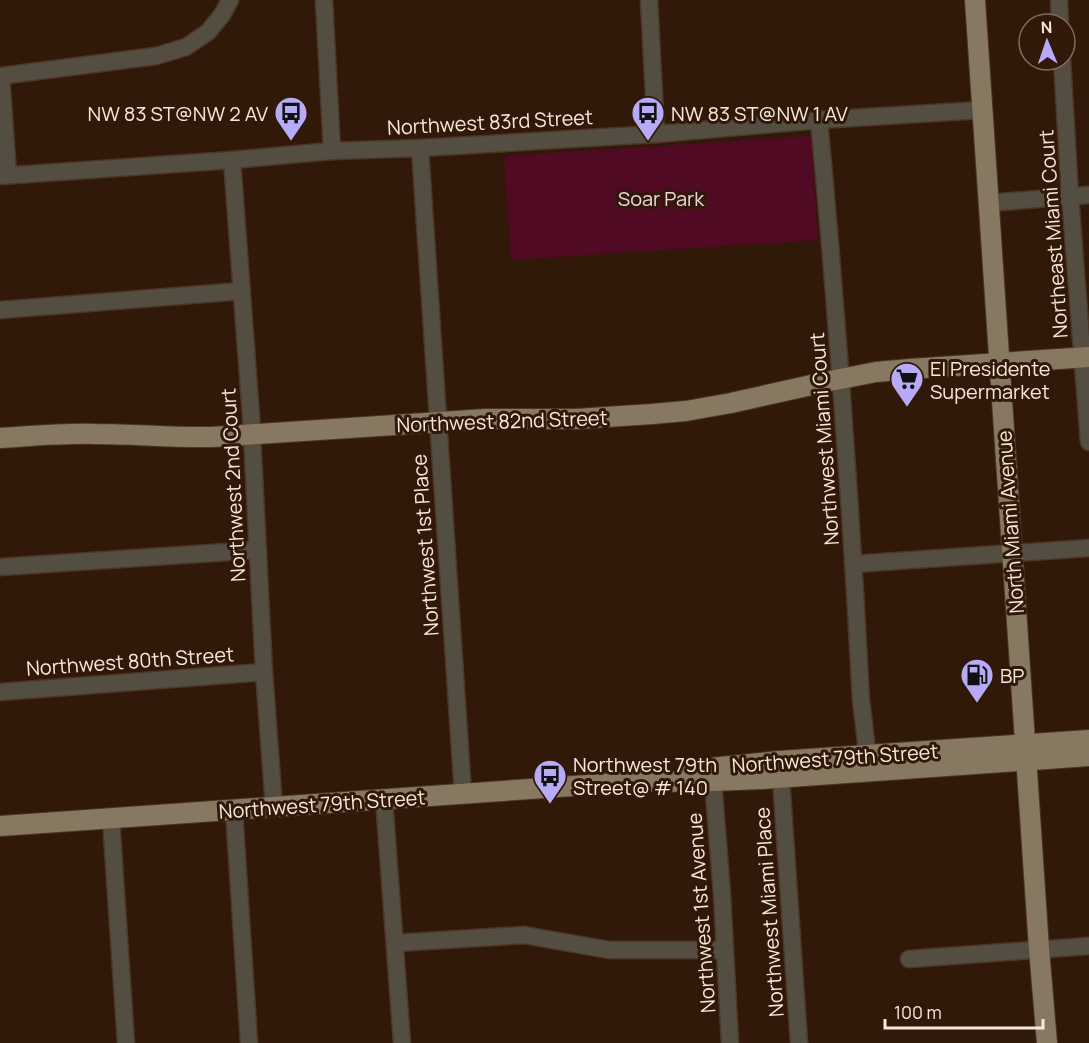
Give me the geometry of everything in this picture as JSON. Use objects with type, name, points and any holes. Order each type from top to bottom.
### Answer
[{"type":"main road","name":"North Miami Avenue","points":[[975,0],[1047,1043]]},
{"type":"main road","name":"Northwest 82nd Street","points":[[0,438],[79,434],[175,438],[493,418],[576,419],[670,412],[731,403],[841,379],[902,369],[1086,357]]},
{"type":"main road","points":[[1026,753],[1089,740]]},
{"type":"main road","name":"Northwest 79th Street","points":[[645,781],[690,770],[779,761],[864,756],[1026,753]]},
{"type":"main road","name":"Northwest 79th Street","points":[[0,826],[645,781],[782,778],[1026,753]]},
{"type":"main road","points":[[1026,753],[1089,756]]},
{"type":"main road","points":[[782,778],[853,762],[864,756]]},
{"type":"street","points":[[4,175],[0,76],[156,56],[186,47],[208,32],[222,15],[230,0]]},
{"type":"street","points":[[324,0],[332,151]]},
{"type":"street","points":[[649,0],[656,134]]},
{"type":"street","name":"Northeast Miami Court","points":[[1063,72],[1070,196],[1086,357],[1089,442]]},
{"type":"street","name":"Northwest 83rd Street","points":[[4,175],[332,151],[656,134],[819,120],[982,110]]},
{"type":"street","name":"Northwest Miami Court","points":[[819,120],[841,379],[861,700],[866,742],[864,756]]},
{"type":"street","name":"Northwest 1st Place","points":[[420,148],[463,794]]},
{"type":"street","name":"Northwest 2nd Court","points":[[232,160],[252,434],[264,672],[274,807]]},
{"type":"street","points":[[988,203],[1089,195]]},
{"type":"street","points":[[0,310],[242,291]]},
{"type":"street","points":[[854,564],[1089,548]]},
{"type":"street","points":[[0,567],[258,550]]},
{"type":"street","name":"Northwest 80th Street","points":[[0,692],[264,672]]},
{"type":"street","name":"Northwest Miami Place","points":[[782,778],[799,1043]]},
{"type":"street","name":"Northwest 1st Avenue","points":[[713,781],[730,1043]]},
{"type":"street","points":[[384,799],[402,1043]]},
{"type":"street","points":[[234,810],[249,1043]]},
{"type":"street","points":[[111,819],[126,1043]]},
{"type":"street","points":[[395,943],[524,934],[609,950],[724,950]]},
{"type":"street","points":[[909,959],[1089,946]]},
{"type":"green space","name":"Soar Park","points":[[811,136],[818,240],[511,260],[504,156]]},
{"type":"place","name":"NW 83 ST@NW 2 AV","points":[[291,142]]},
{"type":"place","name":"NW 83 ST@NW 1 AV","points":[[648,142]]},
{"type":"place","name":"El Presidente Supermarket","points":[[907,408]]},
{"type":"place","name":"BP","points":[[977,704]]},
{"type":"place","name":"Northwest 79th Street@ # 140","points":[[550,805]]}]
